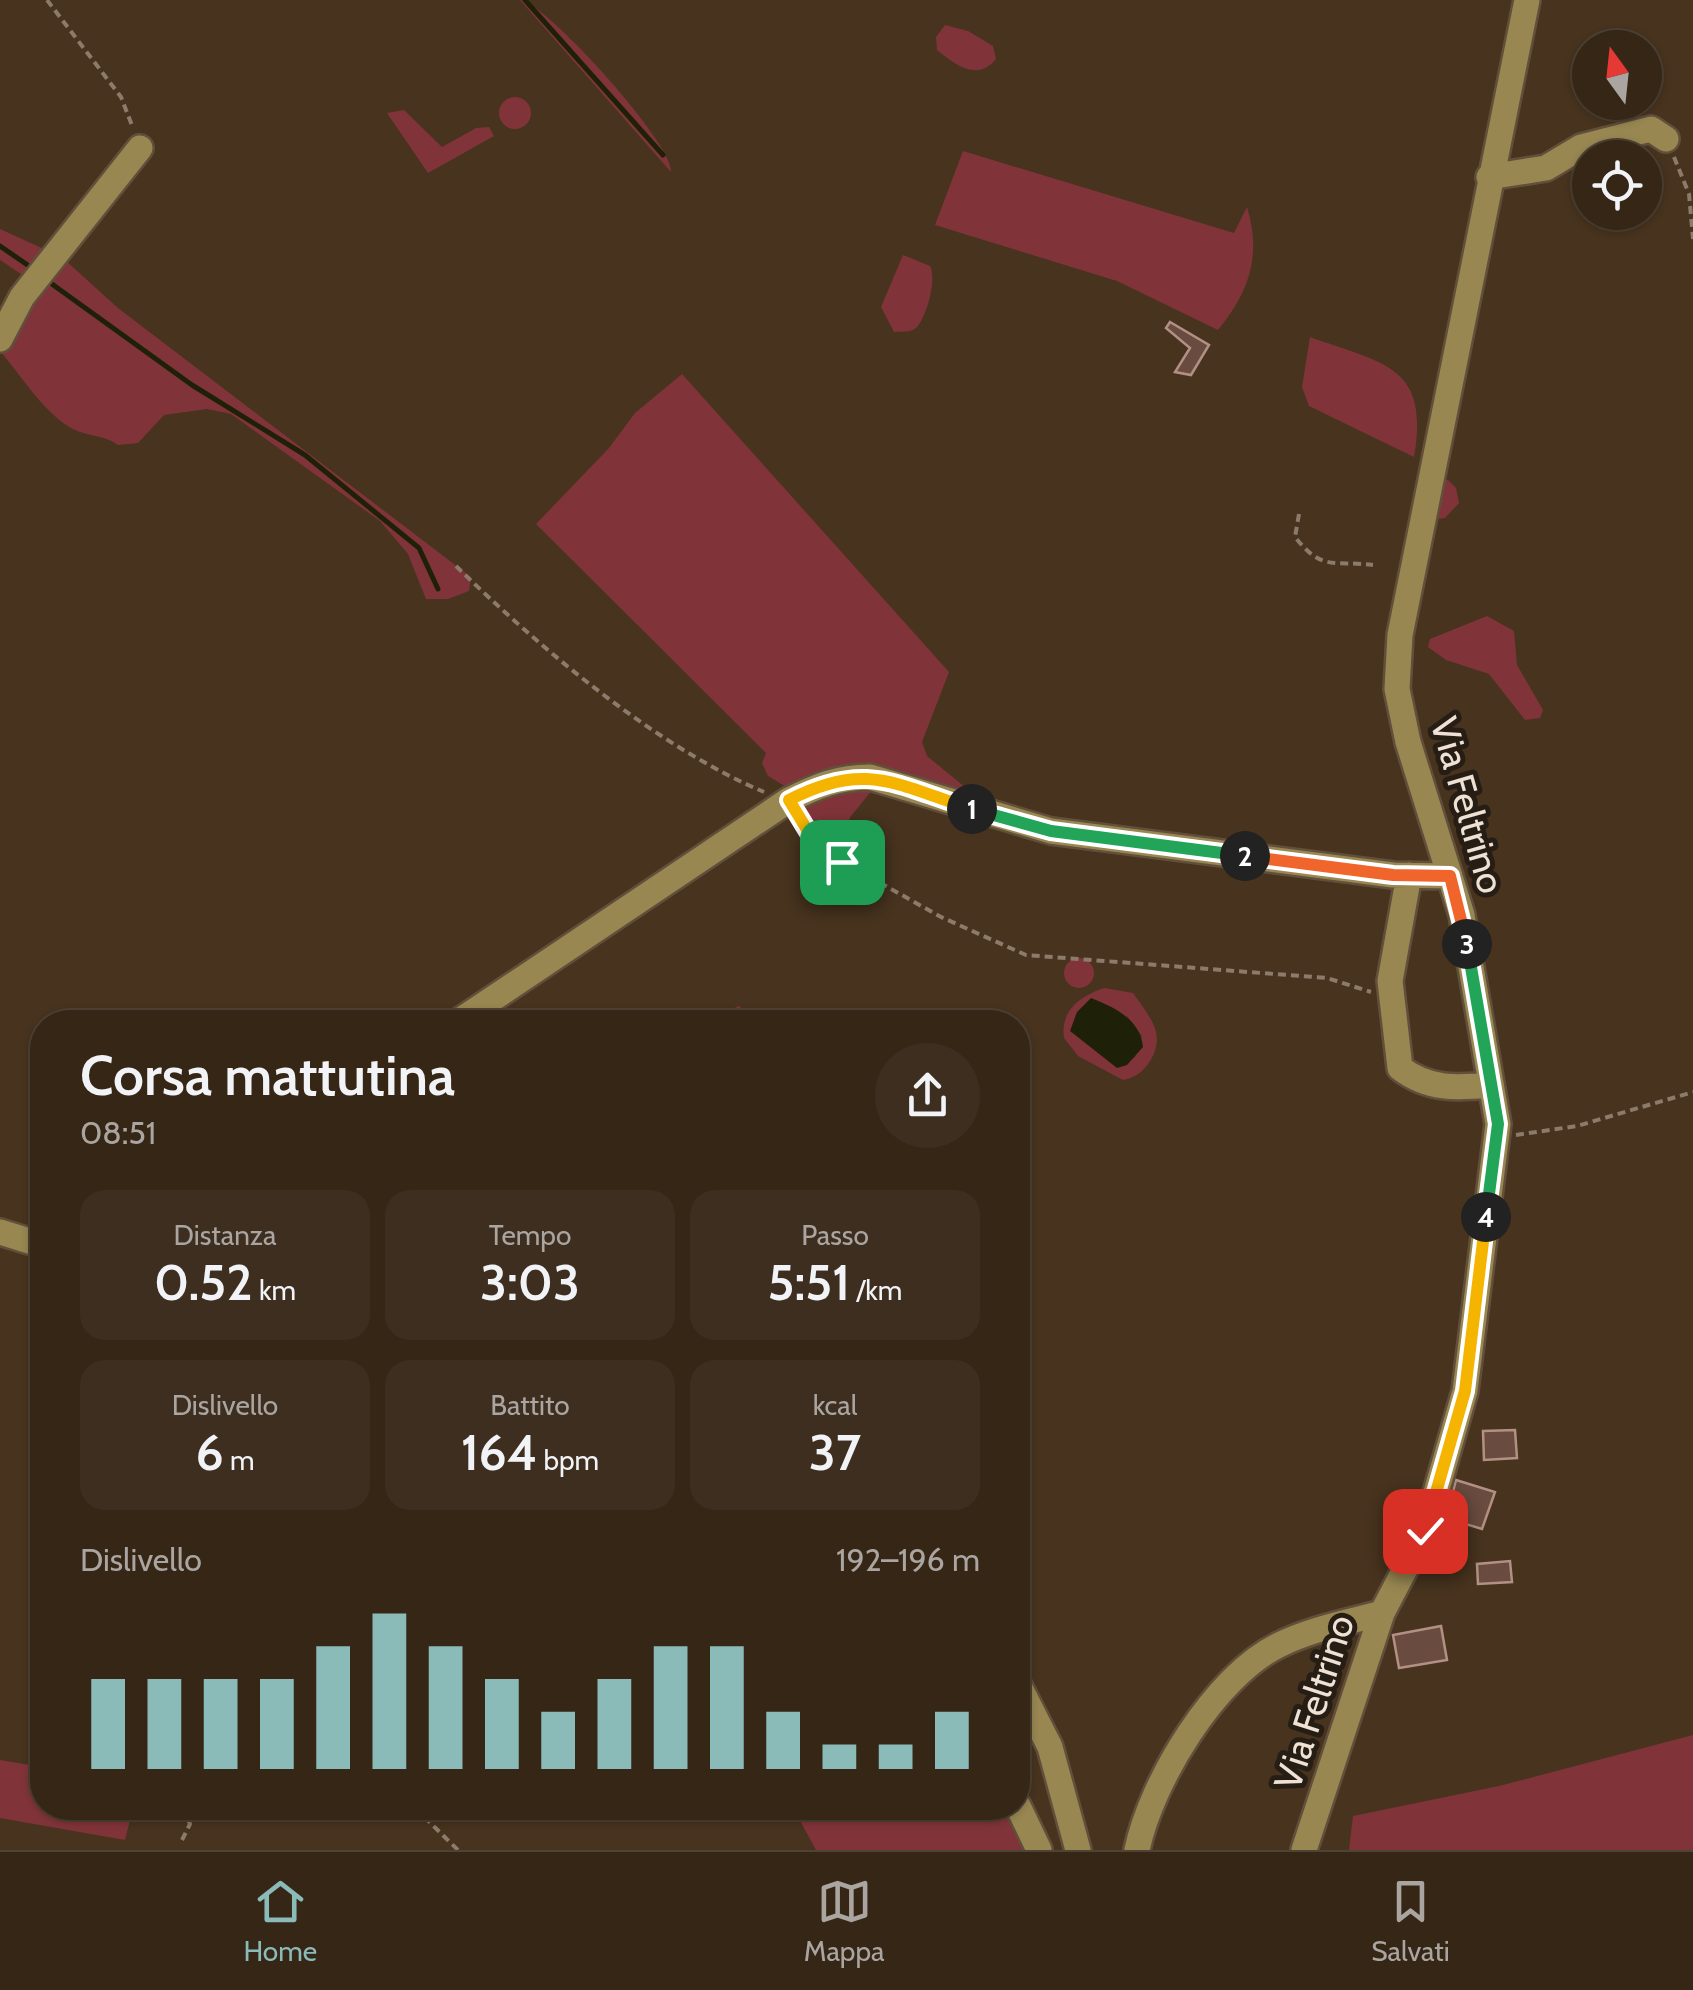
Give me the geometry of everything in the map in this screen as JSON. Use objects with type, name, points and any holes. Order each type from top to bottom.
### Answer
[{"type":"street","name":"Via Feltrino","points":[[1304,1850],[1382,1613],[1425,1531],[1465,1391],[1496,1138],[1491,1085],[1462,914],[1397,689],[1400,635],[1527,0]]},
{"type":"street","points":[[1490,177],[1546,168],[1581,147],[1651,129],[1666,139]]},
{"type":"street","points":[[0,339],[22,298],[140,148]]},
{"type":"street","points":[[476,1010],[789,800],[828,780],[870,776],[1051,831],[1409,875],[1450,876]]},
{"type":"street","points":[[1409,875],[1390,981],[1400,1068],[1420,1083],[1455,1088],[1491,1085]]},
{"type":"street","points":[[0,1232],[30,1242]]},
{"type":"street","points":[[1137,1850],[1143,1818],[1158,1784],[1217,1698],[1246,1666],[1278,1645],[1382,1613]]},
{"type":"street","points":[[1030,1737],[1067,1797],[1078,1850]]},
{"type":"street","points":[[1025,1820],[1040,1850]]},
{"type":"path","points":[[47,0],[122,97],[140,148]]},
{"type":"path","points":[[1666,139],[1690,194],[1693,239]]},
{"type":"path","points":[[1300,514],[1295,536],[1312,558],[1323,564],[1373,565]]},
{"type":"path","points":[[456,566],[537,638],[676,748],[712,769],[789,800],[817,846],[940,917],[1026,956],[1327,978],[1395,999]]},
{"type":"path","points":[[1496,1138],[1577,1126],[1693,1092]]},
{"type":"path","points":[[182,1840],[188,1820]]},
{"type":"path","points":[[427,1820],[458,1850]]},
{"type":"shaded area","points":[[520,0],[554,23],[606,76],[652,134],[667,157],[671,172]]},
{"type":"shaded area","points":[[945,25],[968,31],[993,46],[996,59],[989,66],[974,70],[952,61],[937,50],[936,37]]},
{"type":"shaded area","points":[[515,97],[526,102],[531,113],[526,124],[515,129],[504,124],[499,113],[504,102]]},
{"type":"shaded area","points":[[404,110],[442,147],[476,128],[489,127],[494,136],[428,173],[387,113]]},
{"type":"shaded area","points":[[963,151],[1234,233],[1247,207],[1253,257],[1238,302],[1218,330],[1117,281],[935,225]]},
{"type":"shaded area","points":[[0,229],[46,250],[24,276],[0,260]]},
{"type":"shaded area","points":[[903,255],[930,266],[932,288],[917,327],[894,332],[881,307]]},
{"type":"shaded area","points":[[65,260],[118,308],[471,577],[469,591],[448,599],[426,599],[408,554],[380,521],[231,414],[207,409],[164,415],[138,443],[118,445],[62,422],[0,351],[15,321]]},
{"type":"shaded area","points":[[1310,337],[1380,363],[1408,386],[1415,403],[1414,457],[1309,406],[1302,387]]},
{"type":"shaded area","points":[[682,374],[949,672],[922,742],[927,756],[993,810],[872,767],[788,788],[768,776],[762,763],[766,753],[536,524],[609,448],[635,413]]},
{"type":"shaded area","points":[[1436,480],[1448,480],[1456,488],[1459,503],[1445,518],[1430,520]]},
{"type":"shaded area","points":[[1487,616],[1514,631],[1517,665],[1543,710],[1540,718],[1525,720],[1489,674],[1446,660],[1428,647],[1430,639]]},
{"type":"shaded area","points":[[878,783],[851,816],[834,851],[819,837],[799,799]]},
{"type":"shaded area","points":[[1079,958],[1090,962],[1094,973],[1090,984],[1079,988],[1068,984],[1064,973],[1068,962]]},
{"type":"shaded area","points":[[1104,988],[1133,993],[1154,1026],[1155,1051],[1145,1068],[1131,1078],[1123,1080],[1078,1056],[1064,1038],[1069,1012]],"holes":[[[1127,1016],[1142,1036],[1135,1057],[1117,1067]]]},
{"type":"shaded area","points":[[1091,998],[1117,1010],[1137,1029],[1143,1047],[1127,1065],[1117,1068],[1070,1031],[1077,1012]]},
{"type":"shaded area","points":[[1693,1735],[1693,1850],[1349,1850],[1353,1816],[1499,1786]]},
{"type":"shaded area","points":[[0,1760],[30,1765],[30,1820],[130,1820],[125,1840],[0,1818]]},
{"type":"shaded area","points":[[800,1820],[1013,1820],[1029,1850],[816,1850]]},
{"type":"building","points":[[1170,322],[1209,345],[1191,375],[1175,372],[1190,348],[1166,328]]},
{"type":"building","points":[[1515,1430],[1517,1458],[1484,1460],[1483,1431]]},
{"type":"building","points":[[1456,1480],[1495,1492],[1482,1529],[1446,1518]]},
{"type":"building","points":[[1510,1561],[1512,1582],[1478,1584],[1477,1564]]},
{"type":"building","points":[[1441,1626],[1447,1660],[1399,1668],[1393,1635]]},
{"type":"waterway","points":[[525,0],[663,155]]},
{"type":"waterway","points":[[0,246],[29,266]]},
{"type":"waterway","points":[[45,279],[192,385],[305,455],[419,548],[438,589]]},
{"type":"route","points":[[842,862],[817,846],[789,800],[828,780],[870,776],[1051,831],[1393,875],[1450,876],[1462,914],[1498,1124],[1465,1391],[1425,1531]]}]
